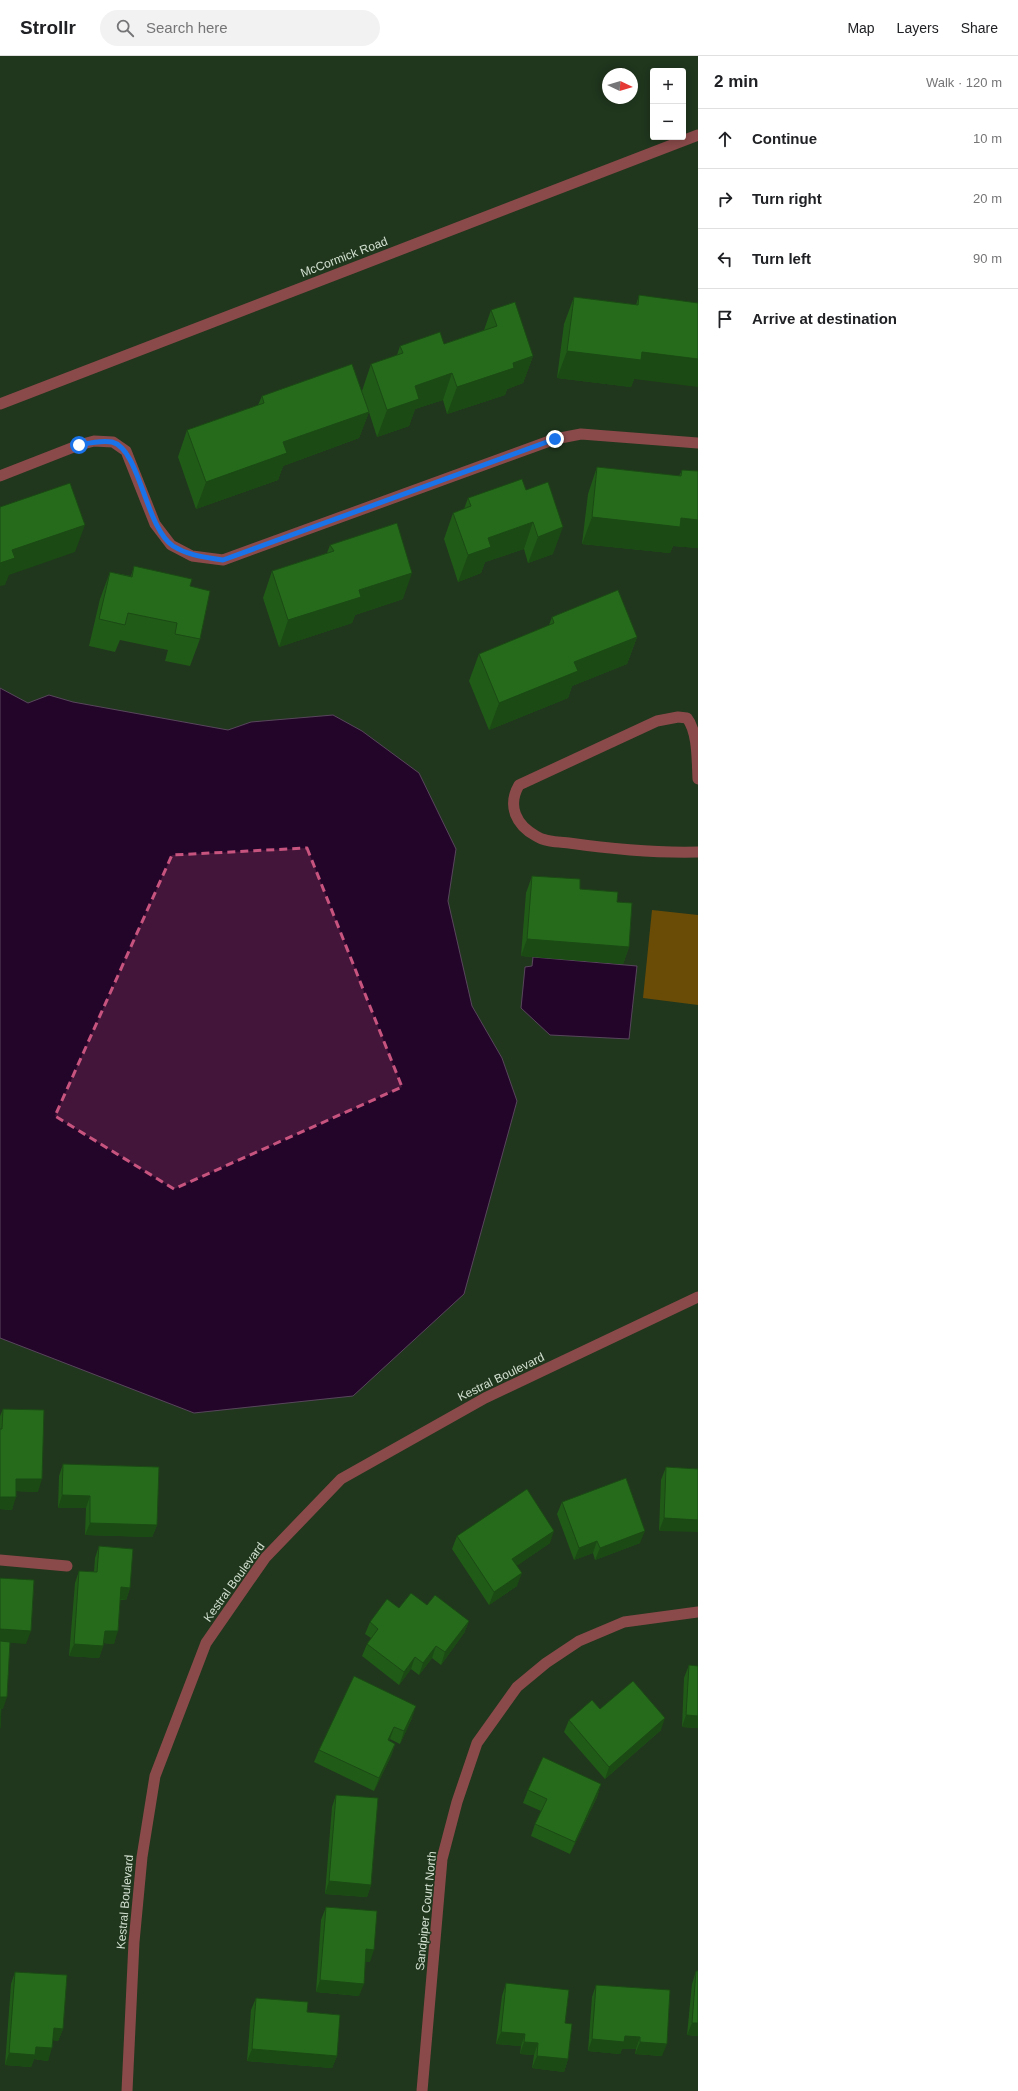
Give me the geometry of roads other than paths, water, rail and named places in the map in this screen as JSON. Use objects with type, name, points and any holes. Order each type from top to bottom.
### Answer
[{"type":"street","name":"McCormick Road","points":[[0,404],[698,135]]},
{"type":"street","points":[[0,476],[79,445],[94,442],[113,442],[126,451],[155,524],[172,545],[192,556],[223,560],[555,439],[581,434],[698,443]]},
{"type":"street","points":[[698,779],[695,740],[690,722],[687,718],[668,718],[657,721],[519,785],[514,793],[513,809],[521,824],[537,837],[554,841],[596,847],[698,852]]},
{"type":"street","name":"Kestral Boulevard","points":[[127,2091],[134,1942],[142,1857],[155,1776],[206,1643],[265,1558],[341,1479],[485,1398],[698,1297]]},
{"type":"street","points":[[0,1560],[67,1566]]},
{"type":"street","name":"Sandpiper Court North","points":[[422,2091],[442,1859],[457,1802],[477,1743],[517,1687],[546,1663],[579,1641],[624,1622],[698,1612]]}]
